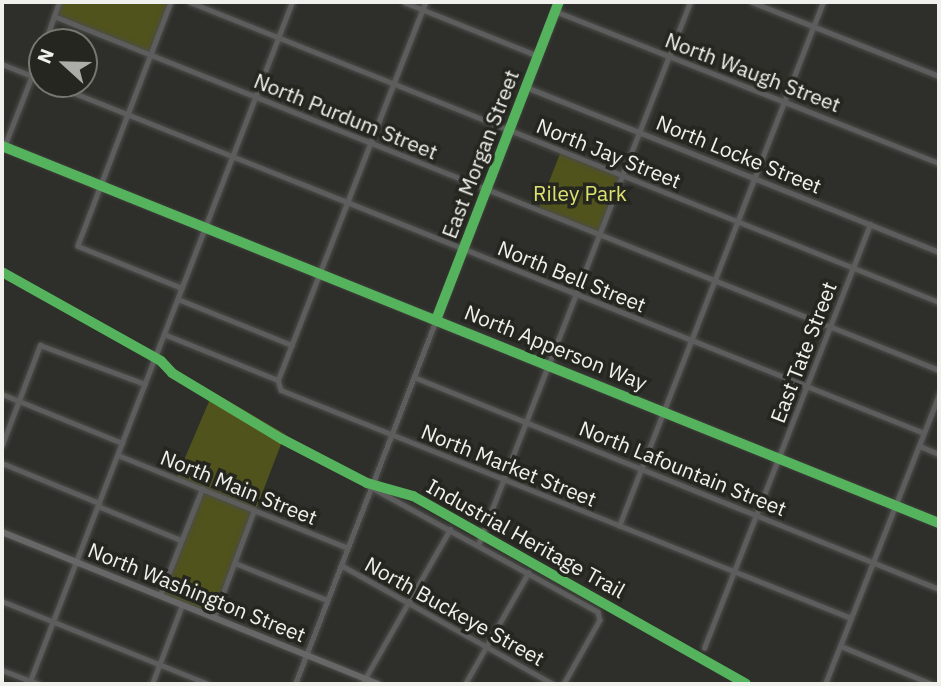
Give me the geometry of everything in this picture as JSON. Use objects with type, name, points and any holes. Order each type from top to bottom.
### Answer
[{"type":"main road","name":"North Apperson Way","points":[[3,147],[939,523]]},
{"type":"main road","name":"North Washington Street","points":[[2,532],[364,681],[379,684]]},
{"type":"street","points":[[50,28],[59,2]]},
{"type":"street","points":[[171,2],[78,246],[182,288]]},
{"type":"street","name":"North Jay Street","points":[[190,2],[939,302]]},
{"type":"street","points":[[30,681],[292,2]]},
{"type":"street","points":[[404,2],[538,56]]},
{"type":"street","points":[[278,380],[425,2]]},
{"type":"street","name":"East Morgan Street","points":[[295,684],[559,2]]},
{"type":"street","points":[[478,545],[690,2]]},
{"type":"street","points":[[752,2],[939,76]]},
{"type":"street","points":[[620,526],[822,2]]},
{"type":"street","name":"North Waugh Street","points":[[555,12],[939,163]]},
{"type":"street","name":"North Purdum Street","points":[[54,16],[939,370]]},
{"type":"street","points":[[2,64],[28,74]]},
{"type":"street","points":[[3,147],[28,86]]},
{"type":"street","name":"North Locke Street","points":[[526,88],[939,252]]},
{"type":"street","name":"North Bell Street","points":[[87,98],[924,433]]},
{"type":"street","name":"East Tate Street","points":[[704,648],[870,224]]},
{"type":"street","points":[[178,299],[292,345]]},
{"type":"street","name":"North Market Street","points":[[164,334],[278,380],[281,390],[851,618]]},
{"type":"street","points":[[2,445],[40,345],[145,384]]},
{"type":"street","name":"North Lafountain Street","points":[[414,377],[939,589]]},
{"type":"street","points":[[2,394],[122,443]]},
{"type":"street","points":[[825,684],[939,394]]},
{"type":"street","points":[[920,446],[939,454]]},
{"type":"street","name":"North Main Street","points":[[118,455],[348,548]]},
{"type":"street","points":[[2,463],[181,540]]},
{"type":"street","points":[[371,487],[528,573],[600,616],[564,684]]},
{"type":"street","points":[[159,596],[202,489]]},
{"type":"street","points":[[214,618],[254,510]]},
{"type":"street","points":[[364,681],[450,530]]},
{"type":"street","points":[[234,563],[327,600]]},
{"type":"street","name":"North Buckeye Street","points":[[341,565],[553,684]]},
{"type":"street","points":[[465,684],[528,573]]},
{"type":"street","points":[[2,601],[208,684]]},
{"type":"street","points":[[152,684],[183,605]]},
{"type":"street","points":[[841,646],[932,684]]},
{"type":"street","points":[[2,670],[38,684]]},
{"type":"green space","points":[[59,2],[171,2],[150,55],[98,34],[98,28],[84,28],[54,16]]},
{"type":"green space","name":"Riley Park","points":[[561,151],[622,175],[599,235],[538,210]]},
{"type":"green space","points":[[213,392],[285,434],[214,618],[159,596],[201,489],[176,479]]},
{"type":"cycle path","points":[[436,320],[559,2]]},
{"type":"cycle path","points":[[2,146],[939,523]]},
{"type":"cycle path","name":"Industrial Heritage Trail","points":[[2,272],[161,361],[172,373],[282,439],[367,483],[413,496],[746,684]]}]
